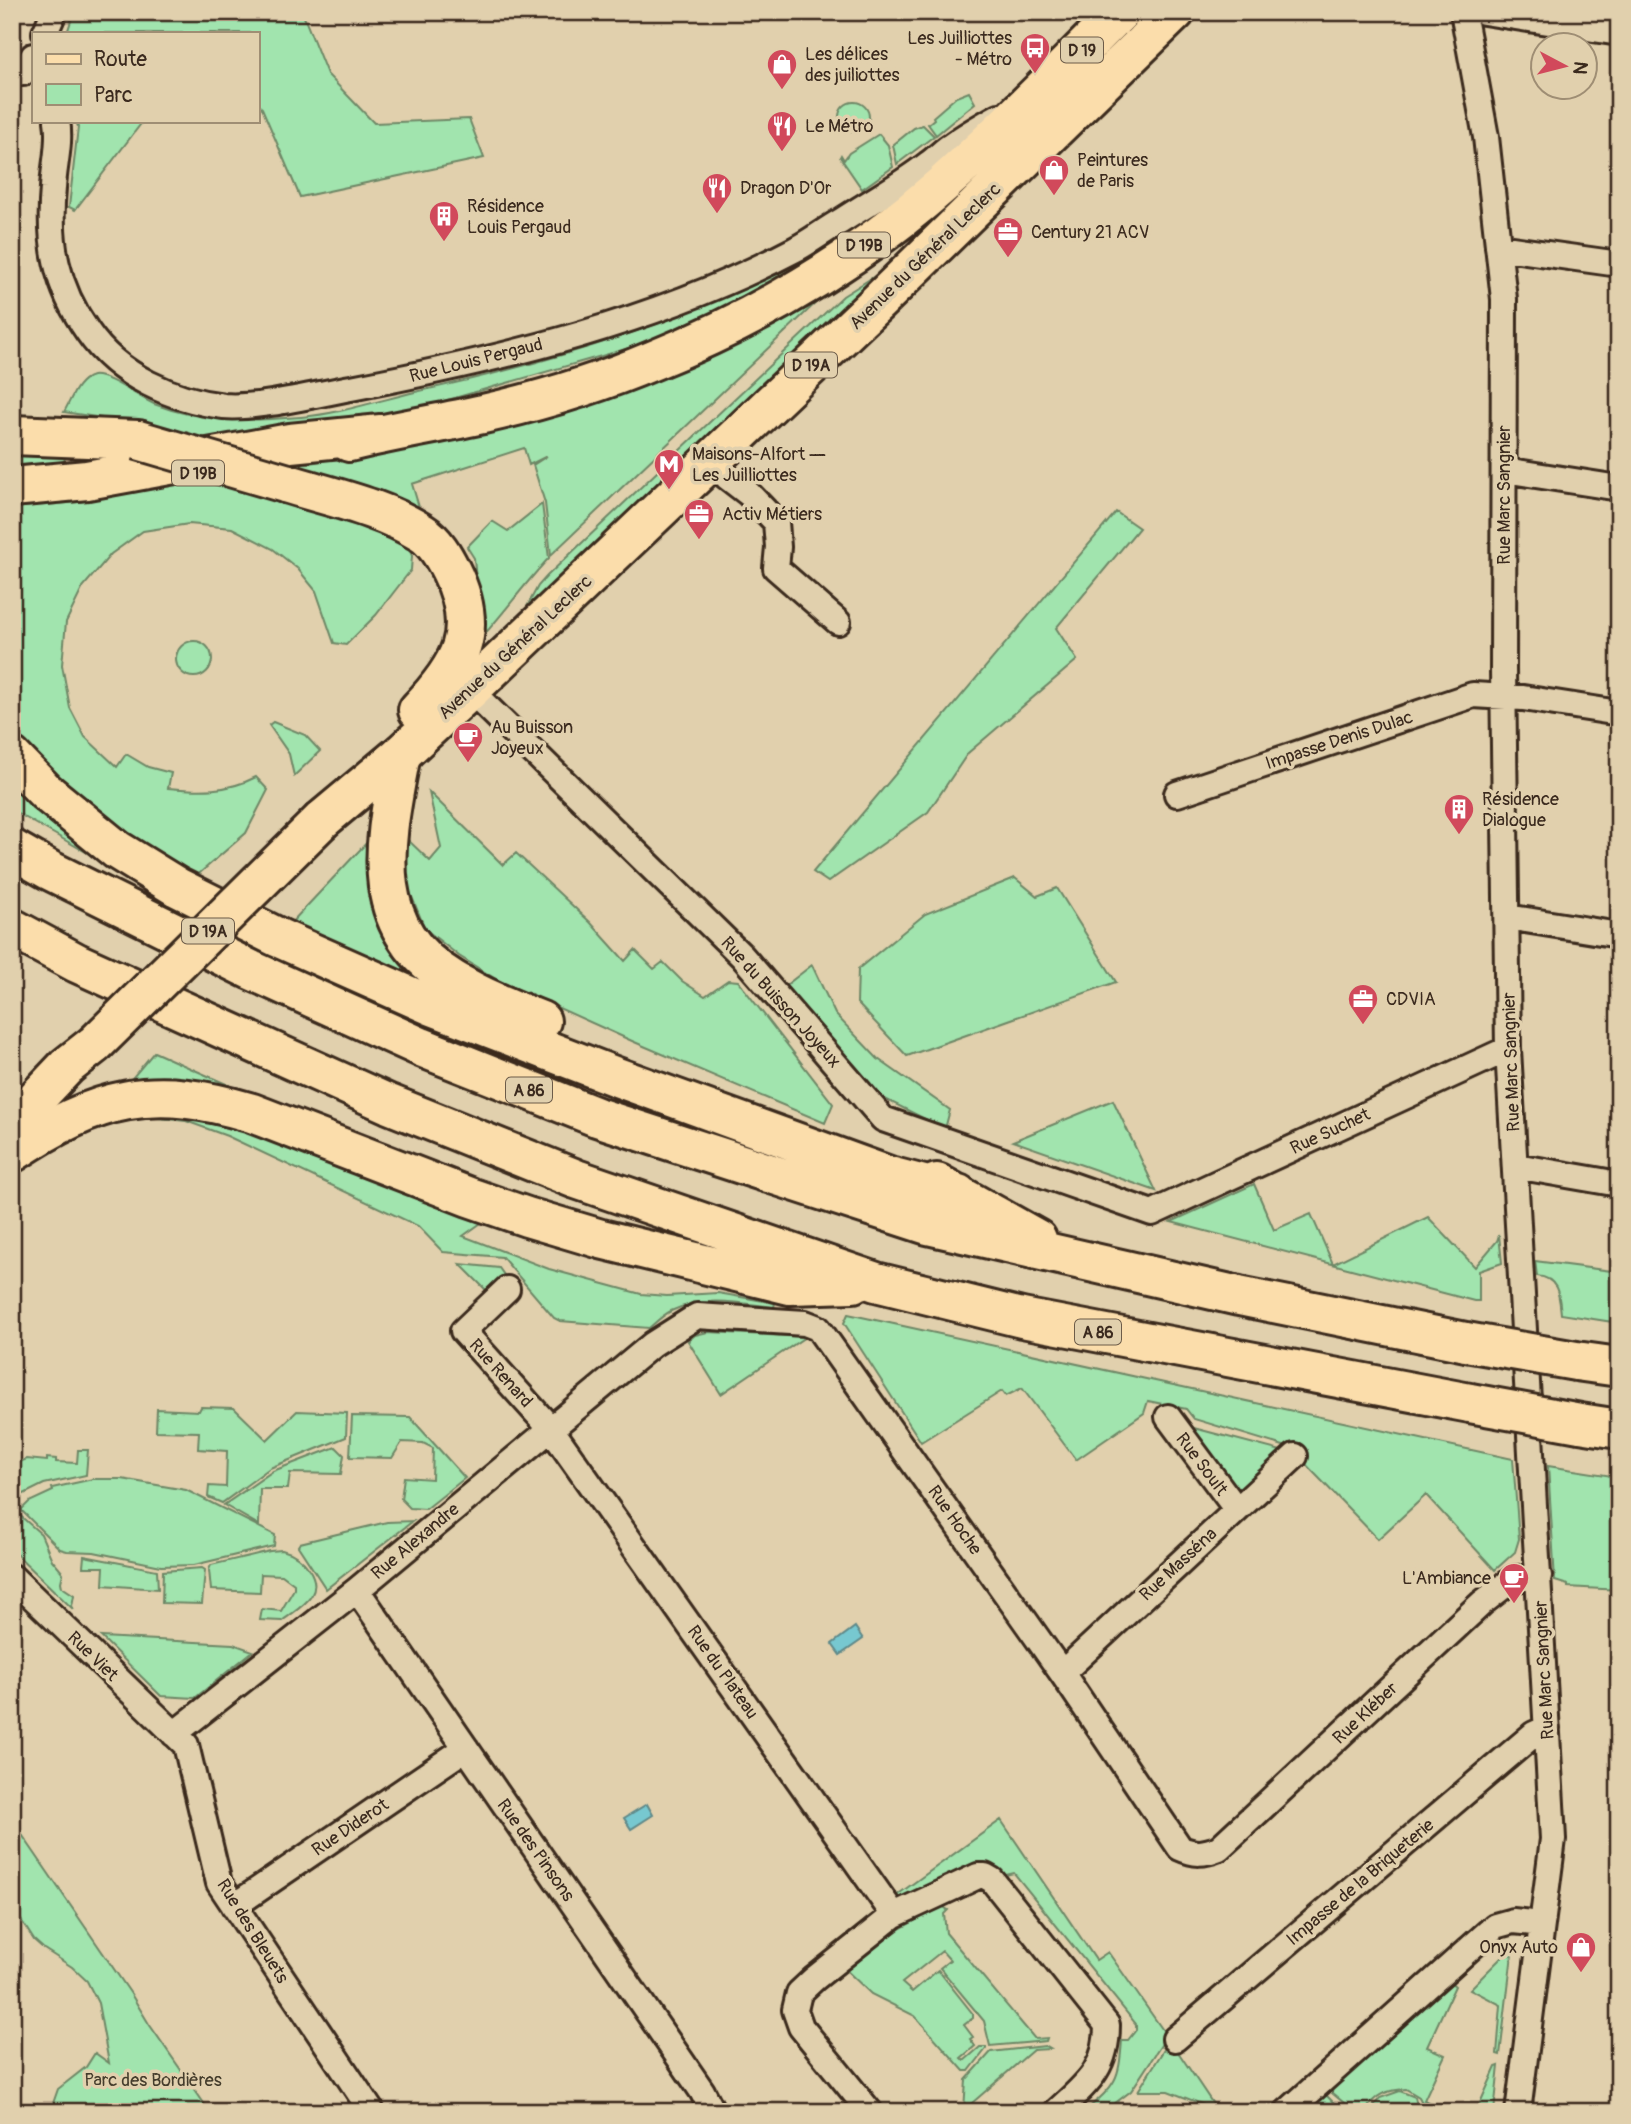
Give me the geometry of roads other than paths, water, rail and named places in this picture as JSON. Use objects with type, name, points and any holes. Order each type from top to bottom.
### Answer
[{"type":"main road","name":"D 19","points":[[1044,88],[1120,12]]},
{"type":"main road","name":"Avenue du Général Leclerc","points":[[327,815],[401,754],[470,690],[878,302],[1162,25]]},
{"type":"main road","name":"D 19B","points":[[12,498],[74,495],[114,489],[483,414],[544,398],[654,360],[738,321],[809,283],[877,236],[941,185],[1044,88]]},
{"type":"main road","points":[[12,487],[87,480],[290,443],[381,434]]},
{"type":"main road","points":[[12,435],[138,440],[380,513],[423,534],[441,551],[460,590],[465,615],[461,648],[455,665],[441,685],[336,793],[327,815]]},
{"type":"main road","points":[[401,754],[392,799],[385,873],[390,903],[398,925],[426,961],[452,979],[501,1004],[709,1092],[895,1164],[958,1194],[1072,1259]]},
{"type":"main road","points":[[12,757],[46,792],[117,850],[177,887],[279,938],[430,1005],[614,1076],[888,1176],[958,1194]]},
{"type":"main road","name":"D 19A","points":[[12,1124],[327,815]]},
{"type":"main road","name":"A 86","points":[[12,849],[48,870],[251,970],[421,1047],[597,1117],[928,1226],[1289,1307],[1466,1342],[1619,1367]]},
{"type":"main road","name":"A 86","points":[[12,928],[77,963],[389,1104],[576,1179],[876,1282],[1022,1318],[1619,1429]]},
{"type":"main road","points":[[12,1102],[81,1055]]},
{"type":"main road","points":[[12,1153],[76,1115],[114,1101],[141,1097],[192,1098],[252,1113],[469,1197],[601,1239],[790,1285],[876,1282]]},
{"type":"street","points":[[45,32],[54,12]]},
{"type":"street","points":[[1120,12],[1162,25]]},
{"type":"street","points":[[1472,13],[1619,33]]},
{"type":"street","name":"Rue Marc Sangnier","points":[[1472,13],[1504,299],[1503,696],[1508,1049],[1553,1839],[1518,2112]]},
{"type":"street","name":"Rue Louis Pergaud","points":[[57,122],[59,133],[51,239],[63,289],[76,314],[90,336],[110,358],[146,383],[190,400],[227,406],[314,395],[466,366],[637,316],[686,298],[797,249],[928,164],[959,140],[1044,88]]},
{"type":"street","points":[[1497,247],[1619,264]]},
{"type":"street","points":[[713,458],[727,477],[749,494],[776,522],[776,568],[838,622]]},
{"type":"street","points":[[1504,470],[1619,488]]},
{"type":"street","name":"Rue du Buisson Joyeux","points":[[470,690],[742,956],[883,1119],[1152,1213]]},
{"type":"street","name":"Impasse Denis Dulac","points":[[1177,794],[1473,695],[1503,696],[1619,713]]},
{"type":"street","points":[[1507,917],[1619,934]]},
{"type":"street","name":"Rue Suchet","points":[[1152,1213],[1508,1049]]},
{"type":"street","points":[[1516,1166],[1619,1184]]},
{"type":"street","name":"Rue Renard","points":[[507,1289],[463,1331],[551,1429]]},
{"type":"street","name":"Rue Hoche","points":[[653,1344],[697,1316],[805,1323],[818,1328],[1062,1673],[1180,1848],[1192,1853]]},
{"type":"street","name":"Rue Alexandre","points":[[174,1734],[357,1590],[653,1344]]},
{"type":"street","name":"Rue Soult","points":[[1168,1418],[1237,1510]]},
{"type":"street","name":"Rue du Plateau","points":[[551,1429],[894,1915]]},
{"type":"street","name":"Rue Masséna","points":[[1062,1673],[1295,1456]]},
{"type":"street","name":"Rue Kléber","points":[[1192,1853],[1204,1853],[1219,1848],[1472,1613],[1513,1579],[1539,1576]]},
{"type":"street","name":"Rue Viet","points":[[12,1577],[174,1734]]},
{"type":"street","name":"Rue des Pinsons","points":[[357,1590],[702,2091],[713,2112]]},
{"type":"street","name":"Impasse de la Briqueterie","points":[[1175,2039],[1534,1734],[1547,1728]]},
{"type":"street","name":"Rue des Bleuets","points":[[174,1734],[186,1745],[219,1883],[372,2112]]},
{"type":"street","name":"Rue Diderot","points":[[234,1906],[466,1748]]},
{"type":"street","points":[[870,2112],[801,2027],[795,2010],[800,1993],[894,1915],[978,1876],[992,1880],[1107,2025],[1107,2043],[1101,2064],[1091,2079],[1056,2112]]},
{"type":"street","points":[[1287,2112],[1495,1926],[1513,1921],[1542,1924]]},
{"type":"water","points":[[855,1627],[863,1639],[840,1655],[832,1644]]},
{"type":"water","points":[[647,1804],[653,1815],[631,1829],[624,1818]]},
{"type":"place","name":"Les Juilliottes - Métro","points":[[1035,75]]},
{"type":"place","name":"Les délices des juiliottes","points":[[782,91]]},
{"type":"place","name":"Le Métro","points":[[782,153]]},
{"type":"place","name":"Peintures de Paris","points":[[1054,197]]},
{"type":"place","name":"Dragon D'Or","points":[[717,215]]},
{"type":"place","name":"Résidence Louis Pergaud","points":[[444,243]]},
{"type":"place","name":"Century 21 ACV","points":[[1008,259]]},
{"type":"place","name":"Maisons-Alfort — Les Juilliottes","points":[[669,491]]},
{"type":"place","name":"Activ Métiers","points":[[699,541]]},
{"type":"place","name":"Au Buisson Joyeux","points":[[468,764]]},
{"type":"place","name":"Résidence Dialogue","points":[[1459,836]]},
{"type":"place","name":"CDVIA","points":[[1363,1026]]},
{"type":"place","name":"L'Ambiance","points":[[1514,1605]]},
{"type":"place","name":"Onyx Auto","points":[[1581,1974]]},
{"type":"park label","name":"Parc des Bordières","points":[[153,2080]]}]
